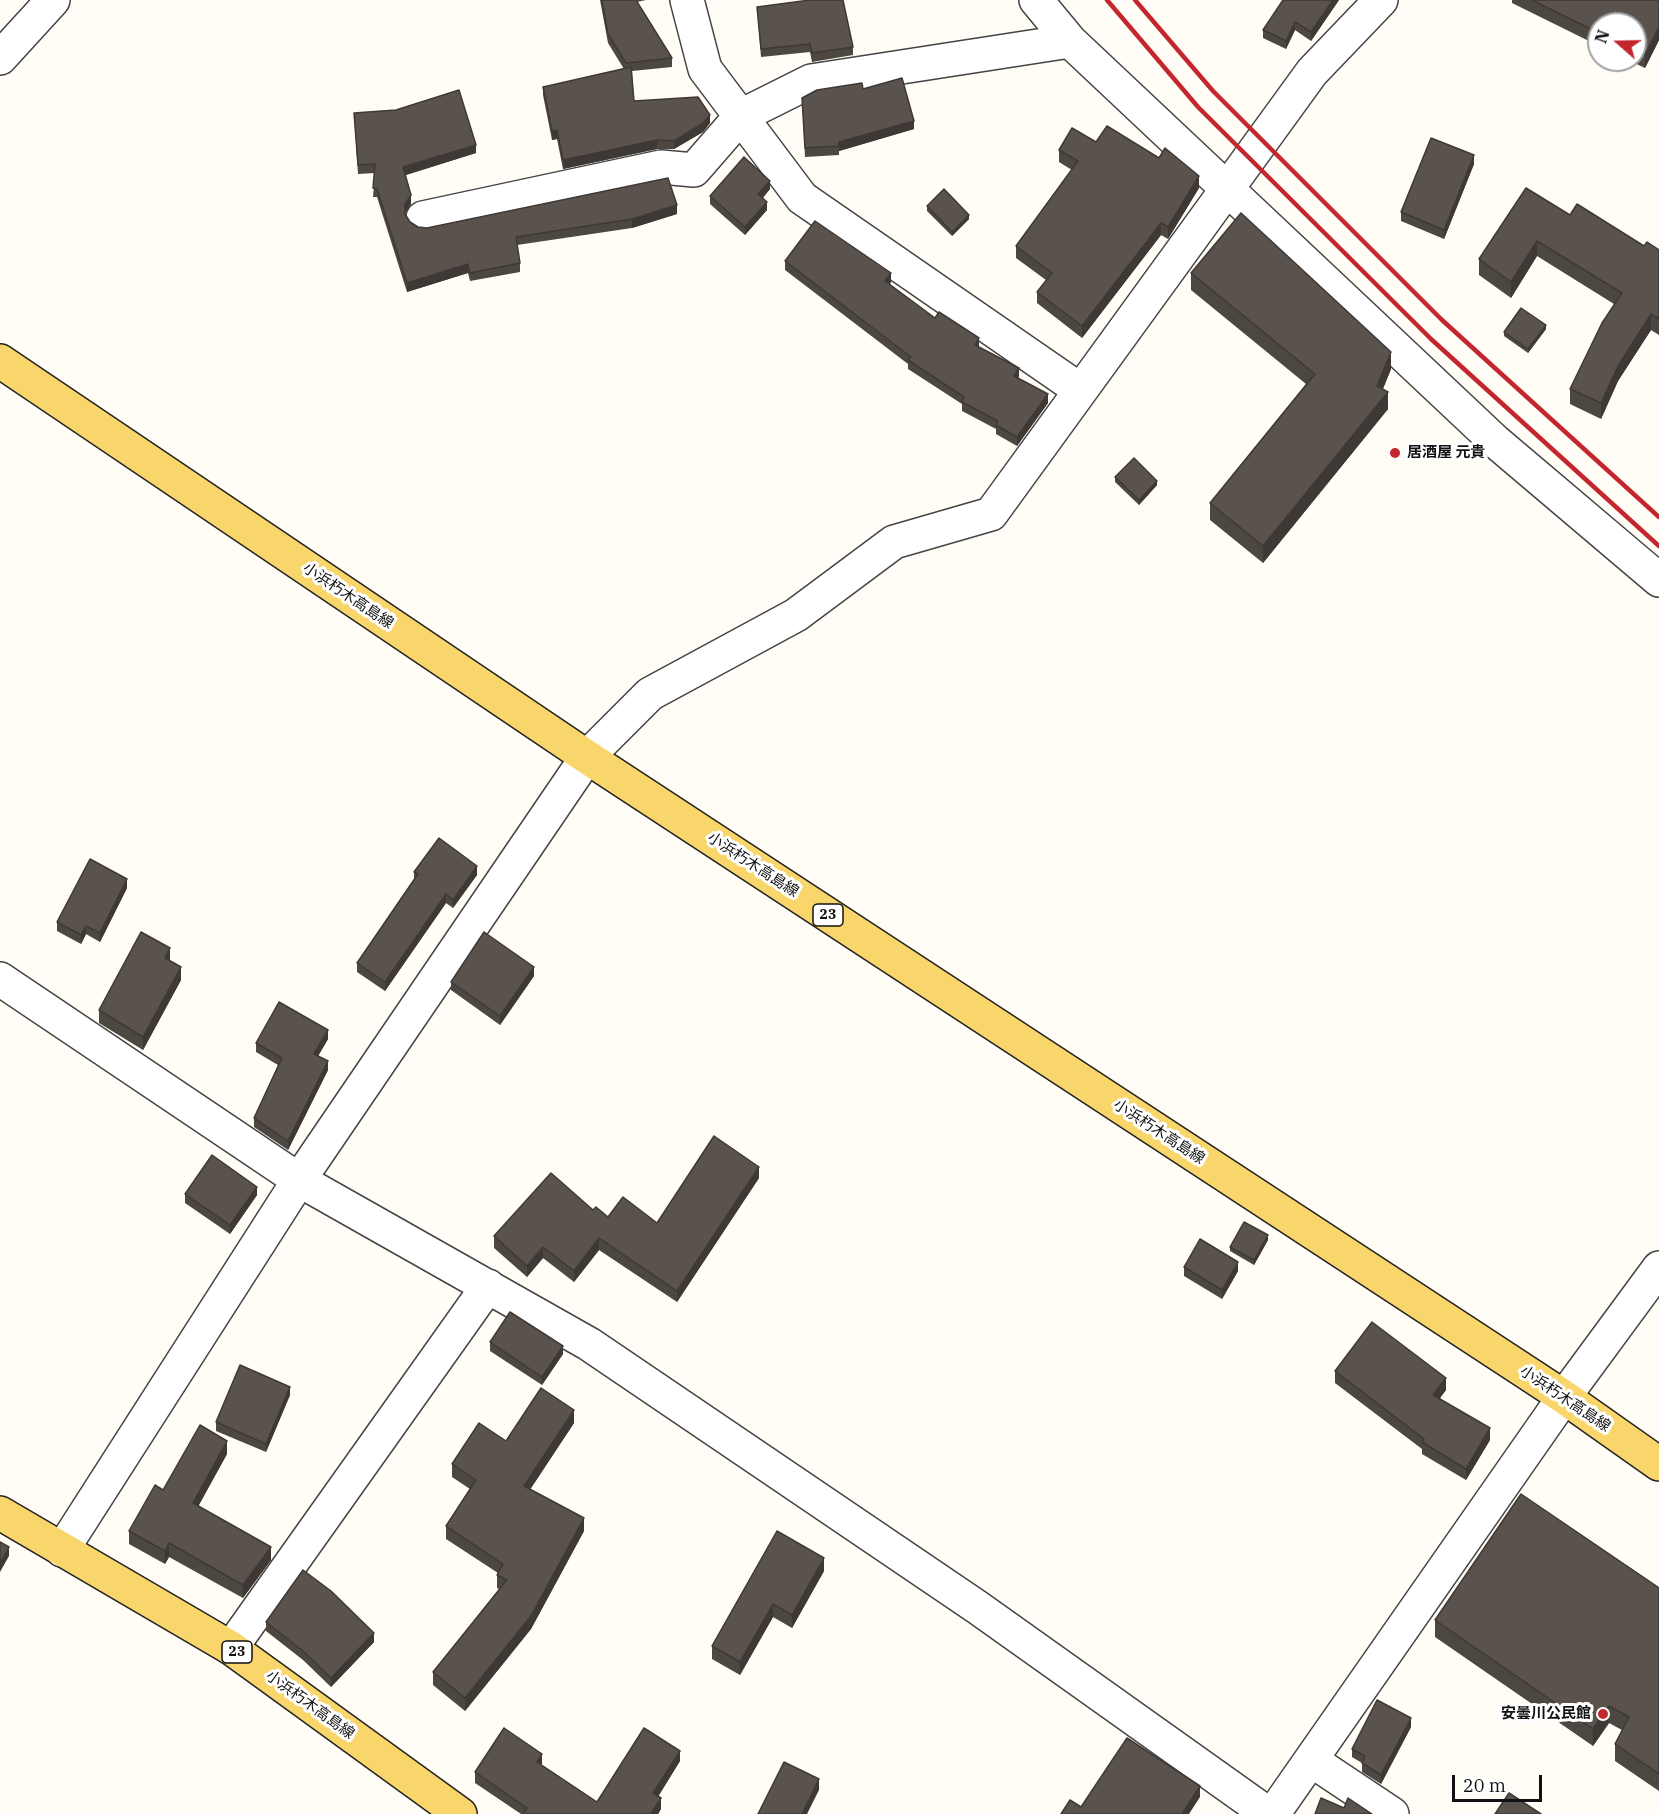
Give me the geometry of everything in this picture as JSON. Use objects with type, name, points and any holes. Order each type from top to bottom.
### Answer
[{"type":"main road","name":"小浜朽木高島線","points":[[0,362],[587,757],[1564,1397],[1659,1464]]},
{"type":"main road","name":"小浜朽木高島線","points":[[0,1513],[231,1648],[460,1814]]},
{"type":"street","points":[[0,58],[53,0]]},
{"type":"street","points":[[687,0],[705,69],[802,198],[1080,390]]},
{"type":"street","points":[[1036,0],[1070,40],[1495,441],[1659,580]]},
{"type":"street","points":[[62,1550],[299,1180],[587,757],[650,694],[796,615],[894,542],[991,514],[1312,72],[1381,0]]},
{"type":"street","points":[[423,218],[661,167],[694,170],[741,116],[811,81],[1070,40]]},
{"type":"street","points":[[0,979],[299,1180],[488,1286],[618,1364],[977,1607],[1268,1814]]},
{"type":"street","points":[[1273,1814],[1564,1397],[1659,1268]]},
{"type":"street","points":[[231,1648],[488,1286]]},
{"type":"street","points":[[1311,1760],[1392,1814]]},
{"type":"building","points":[[602,0],[636,0],[672,58],[626,63],[608,34]]},
{"type":"building","points":[[810,0],[843,0],[853,47],[812,53],[810,44],[761,49],[757,7]]},
{"type":"building","points":[[1283,0],[1333,0],[1311,32],[1295,22],[1286,41],[1263,30]]},
{"type":"building","points":[[1532,0],[1659,0],[1659,27],[1647,51],[1647,12],[1587,12],[1587,27]]},
{"type":"building","points":[[631,67],[634,101],[698,97],[710,115],[703,123],[674,141],[657,140],[563,160],[557,130],[552,131],[543,87]]},
{"type":"building","points":[[902,78],[914,121],[839,142],[839,146],[805,148],[802,98],[817,90],[862,83],[863,89]]},
{"type":"building","points":[[459,90],[476,145],[403,167],[411,195],[405,204],[405,214],[410,222],[418,227],[427,228],[668,178],[677,205],[632,219],[516,237],[520,263],[470,273],[468,264],[407,283],[377,189],[373,188],[375,164],[358,165],[354,113],[396,110]]},
{"type":"building","points":[[1107,126],[1159,158],[1165,148],[1199,176],[1168,227],[1161,223],[1082,326],[1037,292],[1052,273],[1016,246],[1078,161],[1059,150],[1072,128],[1096,142]]},
{"type":"building","points":[[1431,138],[1474,155],[1444,230],[1401,212]]},
{"type":"building","points":[[744,157],[770,181],[758,194],[767,202],[745,227],[710,196]]},
{"type":"building","points":[[1526,188],[1570,215],[1577,204],[1644,246],[1647,242],[1659,250],[1659,319],[1651,314],[1618,366],[1601,403],[1570,389],[1602,323],[1622,293],[1537,241],[1511,282],[1479,259]]},
{"type":"building","points":[[944,189],[969,215],[952,232],[927,206]]},
{"type":"building","points":[[1241,213],[1391,352],[1377,386],[1388,392],[1263,546],[1210,503],[1315,374],[1191,273]]},
{"type":"building","points":[[815,221],[891,273],[885,281],[935,318],[939,312],[979,338],[975,345],[1019,368],[1014,376],[1048,394],[1017,437],[996,425],[998,421],[962,402],[964,397],[908,360],[911,357],[785,261]]},
{"type":"building","points":[[1521,308],[1546,325],[1528,349],[1504,332]]},
{"type":"building","points":[[1134,458],[1157,481],[1139,500],[1115,477]]},
{"type":"building","points":[[439,838],[477,866],[453,900],[446,894],[385,982],[357,963],[418,874],[414,872]]},
{"type":"building","points":[[90,859],[127,879],[100,933],[86,926],[81,935],[57,922]]},
{"type":"building","points":[[141,932],[170,948],[165,958],[181,967],[143,1037],[99,1010]]},
{"type":"building","points":[[484,932],[534,967],[500,1016],[451,982]]},
{"type":"building","points":[[279,1002],[328,1030],[314,1054],[328,1061],[288,1141],[254,1118],[282,1058],[256,1043]]},
{"type":"building","points":[[714,1136],[759,1167],[677,1291],[599,1238],[574,1271],[543,1247],[527,1266],[494,1236],[551,1173],[593,1210],[596,1207],[608,1217],[623,1197],[657,1223]]},
{"type":"building","points":[[212,1155],[257,1187],[230,1225],[185,1194]]},
{"type":"building","points":[[1244,1222],[1268,1235],[1254,1260],[1230,1247]]},
{"type":"building","points":[[1200,1239],[1238,1262],[1222,1290],[1184,1267]]},
{"type":"building","points":[[510,1312],[563,1346],[542,1377],[490,1342]]},
{"type":"building","points":[[1372,1322],[1446,1378],[1433,1395],[1490,1428],[1466,1469],[1422,1442],[1424,1439],[1335,1371]]},
{"type":"building","points":[[240,1365],[290,1387],[266,1444],[216,1422]]},
{"type":"building","points":[[541,1388],[574,1410],[524,1486],[584,1518],[531,1616],[465,1698],[433,1672],[507,1580],[497,1575],[503,1564],[446,1526],[476,1480],[452,1464],[479,1423],[506,1441]]},
{"type":"building","points":[[200,1425],[227,1441],[193,1503],[271,1547],[243,1585],[169,1543],[165,1551],[129,1531],[155,1485],[163,1490]]},
{"type":"building","name":"安曇川公民館","points":[[1521,1494],[1659,1588],[1659,1774],[1615,1744],[1629,1717],[1609,1706],[1593,1729],[1435,1620]]},
{"type":"building","points":[[777,1531],[824,1558],[792,1615],[773,1604],[740,1662],[712,1646]]},
{"type":"building","points":[[0,1542],[9,1547],[0,1563]]},
{"type":"building","points":[[303,1570],[331,1591],[374,1633],[331,1678],[303,1651],[266,1622]]},
{"type":"building","points":[[1377,1700],[1411,1718],[1381,1775],[1362,1763],[1365,1756],[1352,1749]]},
{"type":"building","points":[[504,1728],[542,1754],[537,1762],[597,1802],[644,1728],[680,1751],[653,1793],[661,1798],[651,1814],[525,1814],[527,1808],[475,1772]]},
{"type":"building","points":[[1127,1738],[1200,1786],[1182,1814],[1061,1814],[1070,1800],[1081,1807]]},
{"type":"building","points":[[784,1762],[819,1779],[802,1814],[758,1814]]},
{"type":"building","points":[[1509,1793],[1541,1814],[1495,1814]]},
{"type":"building","points":[[1321,1798],[1344,1808],[1348,1798],[1372,1814],[1315,1814]]},
{"type":"railway","points":[[1107,0],[1198,107],[1431,339],[1659,546]]},
{"type":"railway","points":[[1135,0],[1213,91],[1442,320],[1659,517]]},
{"type":"place","name":"居酒屋 元貴","points":[[1395,453]]},
{"type":"place","name":"安曇川公民館","points":[[1603,1714]]}]
